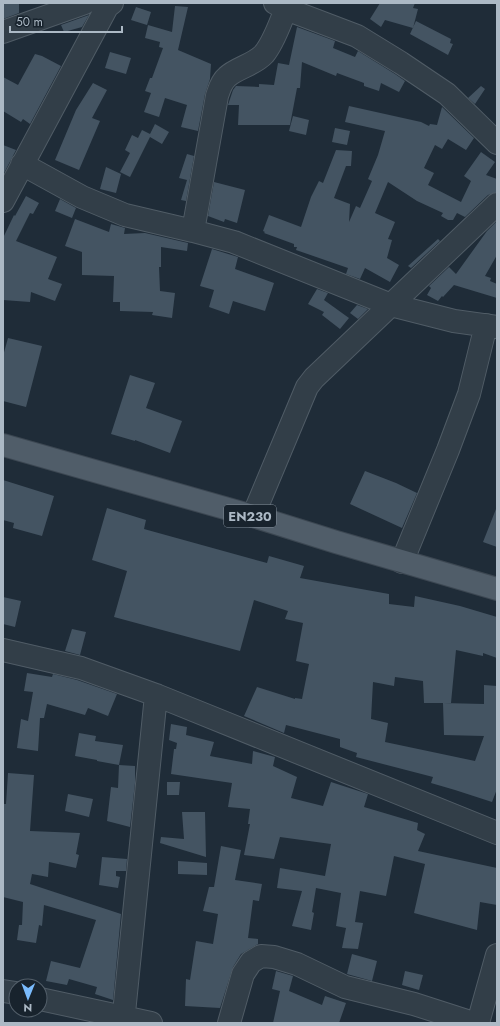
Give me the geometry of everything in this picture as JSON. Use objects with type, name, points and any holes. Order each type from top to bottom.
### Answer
[{"type":"main road","name":"EN230","points":[[3,445],[253,516],[402,562],[497,589]]},
{"type":"street","points":[[3,32],[85,3]]},
{"type":"street","points":[[3,201],[107,7],[112,3]]},
{"type":"street","points":[[192,231],[217,96],[227,76],[255,61],[264,53],[270,44],[281,6],[357,36],[401,63],[447,94],[497,144]]},
{"type":"street","points":[[22,164],[82,197],[125,215],[234,242],[391,305],[454,322],[492,326],[448,450],[402,562]]},
{"type":"street","points":[[253,516],[307,387],[314,378],[497,204]]},
{"type":"street","points":[[3,650],[81,668],[156,695],[497,832]]},
{"type":"street","points":[[123,1020],[156,695]]},
{"type":"street","points":[[478,1023],[497,955]]},
{"type":"street","points":[[229,1023],[243,974],[251,962],[261,956],[274,956],[297,964],[345,987],[414,1004],[473,1023]]},
{"type":"street","points":[[48,1001],[123,1020],[151,1023]]},
{"type":"building","points":[[3,3],[19,3],[19,13],[3,19]]},
{"type":"building","points":[[380,3],[415,3],[413,8],[418,9],[413,28],[385,20],[381,27],[370,19]]},
{"type":"building","points":[[175,6],[188,7],[178,50],[211,64],[210,79],[205,94],[198,131],[181,127],[187,105],[165,98],[159,117],[144,112],[151,93],[145,91],[150,78],[152,78],[163,48],[159,47],[160,42],[145,38],[148,25],[172,32]]},
{"type":"building","points":[[136,7],[151,12],[147,25],[131,20]]},
{"type":"building","points":[[89,15],[82,27],[64,32],[61,25]]},
{"type":"building","points":[[416,21],[451,39],[450,43],[453,44],[448,55],[410,34]]},
{"type":"building","points":[[297,27],[335,41],[333,48],[355,57],[358,51],[395,74],[405,81],[399,92],[381,83],[379,91],[364,86],[364,83],[337,73],[336,76],[302,62],[300,88],[297,88],[290,125],[238,125],[239,105],[228,105],[233,90],[236,86],[259,87],[259,84],[274,85],[278,63],[289,65]]},
{"type":"building","points":[[110,52],[131,58],[126,74],[105,68]]},
{"type":"building","points":[[35,54],[61,66],[30,124],[23,119],[21,122],[3,111],[3,77],[18,85]]},
{"type":"building","points":[[93,83],[107,90],[92,118],[100,121],[79,170],[55,160],[76,110]]},
{"type":"building","points":[[481,86],[485,89],[475,104],[468,98]]},
{"type":"building","points":[[349,106],[421,122],[429,126],[430,124],[437,125],[442,107],[474,138],[466,150],[448,139],[442,149],[435,145],[424,168],[434,173],[428,185],[461,202],[471,181],[464,176],[481,152],[495,162],[486,175],[497,179],[497,192],[488,195],[465,217],[457,213],[453,220],[448,220],[441,216],[443,213],[417,201],[388,182],[375,213],[395,222],[388,239],[392,240],[387,258],[399,265],[390,282],[365,268],[360,279],[346,274],[348,268],[296,250],[297,247],[294,247],[294,244],[264,233],[265,232],[263,231],[269,215],[301,227],[311,197],[319,181],[323,183],[336,150],[352,151],[351,166],[346,166],[334,198],[350,204],[349,222],[356,206],[360,208],[372,181],[368,179],[378,155],[385,131],[345,122]]},
{"type":"building","points":[[293,116],[309,120],[306,135],[289,131]]},
{"type":"building","points":[[155,124],[169,132],[162,144],[150,137],[130,177],[120,172],[130,153],[125,150],[132,135],[138,138],[142,130],[150,134]]},
{"type":"building","points":[[335,128],[350,131],[347,145],[332,142]]},
{"type":"building","points":[[3,145],[16,150],[3,175]]},
{"type":"building","points":[[187,154],[194,156],[186,201],[181,200],[187,180],[179,178]]},
{"type":"building","points":[[106,167],[121,174],[116,193],[100,189]]},
{"type":"building","points":[[214,182],[245,190],[237,223],[225,219],[224,222],[208,216]]},
{"type":"building","points":[[26,196],[39,203],[33,214],[30,213],[16,241],[57,257],[48,279],[62,284],[55,301],[31,292],[30,302],[3,300],[3,238],[14,215],[15,216]]},
{"type":"building","points":[[60,199],[76,208],[72,218],[55,211]]},
{"type":"building","points":[[75,219],[109,232],[111,224],[125,228],[124,234],[145,233],[188,243],[187,251],[161,247],[161,267],[159,267],[160,291],[175,293],[172,318],[152,315],[153,312],[120,311],[120,302],[113,302],[114,276],[82,275],[82,252],[65,246]]},
{"type":"building","points":[[497,221],[497,255],[485,276],[491,278],[490,281],[497,284],[497,298],[454,285],[438,301],[427,295],[431,288],[429,286],[449,267],[456,274],[487,231]]},
{"type":"building","points":[[438,239],[440,241],[411,268],[408,266]]},
{"type":"building","points":[[212,249],[238,257],[235,269],[274,283],[265,311],[233,301],[229,314],[209,307],[214,290],[200,286]]},
{"type":"building","points":[[317,289],[328,293],[324,300],[349,318],[340,329],[322,315],[324,312],[308,304]]},
{"type":"building","points":[[357,305],[368,309],[358,319],[350,313]]},
{"type":"building","points":[[8,338],[42,346],[26,407],[3,401],[3,356]]},
{"type":"building","points":[[130,375],[155,383],[146,408],[182,421],[170,453],[135,440],[111,434]]},
{"type":"building","points":[[365,471],[417,493],[402,528],[350,504]]},
{"type":"building","points":[[3,480],[54,496],[42,536],[13,528],[14,523],[3,520]]},
{"type":"building","points":[[107,508],[146,520],[144,529],[267,563],[269,556],[304,566],[300,578],[389,594],[389,604],[414,607],[415,596],[460,606],[497,617],[497,658],[483,653],[483,656],[456,650],[451,703],[443,703],[484,704],[484,685],[497,686],[497,789],[492,802],[431,783],[433,777],[356,757],[357,753],[340,747],[340,739],[286,725],[284,733],[244,716],[257,687],[295,699],[302,699],[309,664],[296,661],[303,623],[285,619],[288,611],[254,600],[240,651],[114,617],[127,571],[92,560]],"holes":[[[395,677],[423,681],[424,703],[443,703],[444,735],[484,736],[475,761],[385,742],[388,723],[371,719],[373,682],[394,686]]]},
{"type":"building","points":[[497,509],[497,547],[483,542]]},
{"type":"building","points":[[3,597],[21,601],[15,627],[3,624]]},
{"type":"building","points":[[72,629],[86,632],[80,655],[65,651]]},
{"type":"building","points":[[27,673],[52,677],[53,674],[77,680],[117,694],[108,716],[88,708],[85,715],[47,704],[44,718],[40,718],[38,751],[17,748],[21,719],[28,721],[33,692],[24,691]]},
{"type":"building","points":[[171,724],[187,727],[186,735],[214,742],[210,756],[252,764],[253,751],[275,757],[273,766],[297,777],[291,798],[323,806],[331,782],[368,794],[364,807],[418,823],[417,830],[425,834],[418,851],[497,868],[497,905],[480,902],[477,930],[414,913],[425,864],[394,856],[386,896],[360,891],[355,922],[363,923],[358,949],[342,948],[346,928],[336,926],[341,893],[316,888],[311,930],[292,926],[302,891],[277,888],[280,868],[325,876],[331,844],[280,837],[274,859],[244,855],[250,824],[248,824],[250,809],[228,807],[232,783],[171,774],[174,749],[176,749],[177,743],[169,740]]},
{"type":"building","points":[[79,733],[96,736],[95,741],[123,745],[119,765],[75,756]]},
{"type":"building","points":[[119,765],[135,766],[135,783],[130,827],[107,821],[111,787],[118,788]]},
{"type":"building","points":[[8,773],[34,775],[30,831],[80,833],[76,854],[79,855],[76,868],[49,862],[48,877],[32,874],[30,884],[121,914],[113,1000],[95,994],[97,987],[69,979],[67,985],[48,981],[47,978],[51,961],[80,968],[96,920],[44,905],[42,926],[39,925],[36,943],[17,940],[19,925],[22,925],[23,902],[3,897],[3,804],[6,804]]},
{"type":"building","points":[[167,782],[180,782],[179,795],[167,795]]},
{"type":"building","points":[[68,794],[93,799],[89,817],[65,811]]},
{"type":"building","points":[[182,812],[205,812],[206,857],[160,843],[161,837],[184,839]]},
{"type":"building","points":[[221,846],[241,850],[235,880],[262,884],[259,901],[253,900],[248,938],[258,939],[258,944],[241,954],[233,967],[220,1008],[185,1006],[186,979],[190,980],[196,941],[213,944],[218,914],[203,911],[209,887],[214,887]]},
{"type":"building","points":[[102,857],[127,859],[126,871],[116,871],[116,876],[120,877],[118,888],[99,885]]},
{"type":"building","points":[[178,861],[207,863],[207,875],[178,874]]},
{"type":"building","points":[[352,954],[377,961],[372,981],[347,974]]},
{"type":"building","points":[[276,971],[293,976],[289,991],[322,1005],[325,996],[346,1003],[339,1023],[273,1023],[280,991],[272,989]]},
{"type":"building","points":[[405,971],[423,975],[419,990],[402,985]]}]
